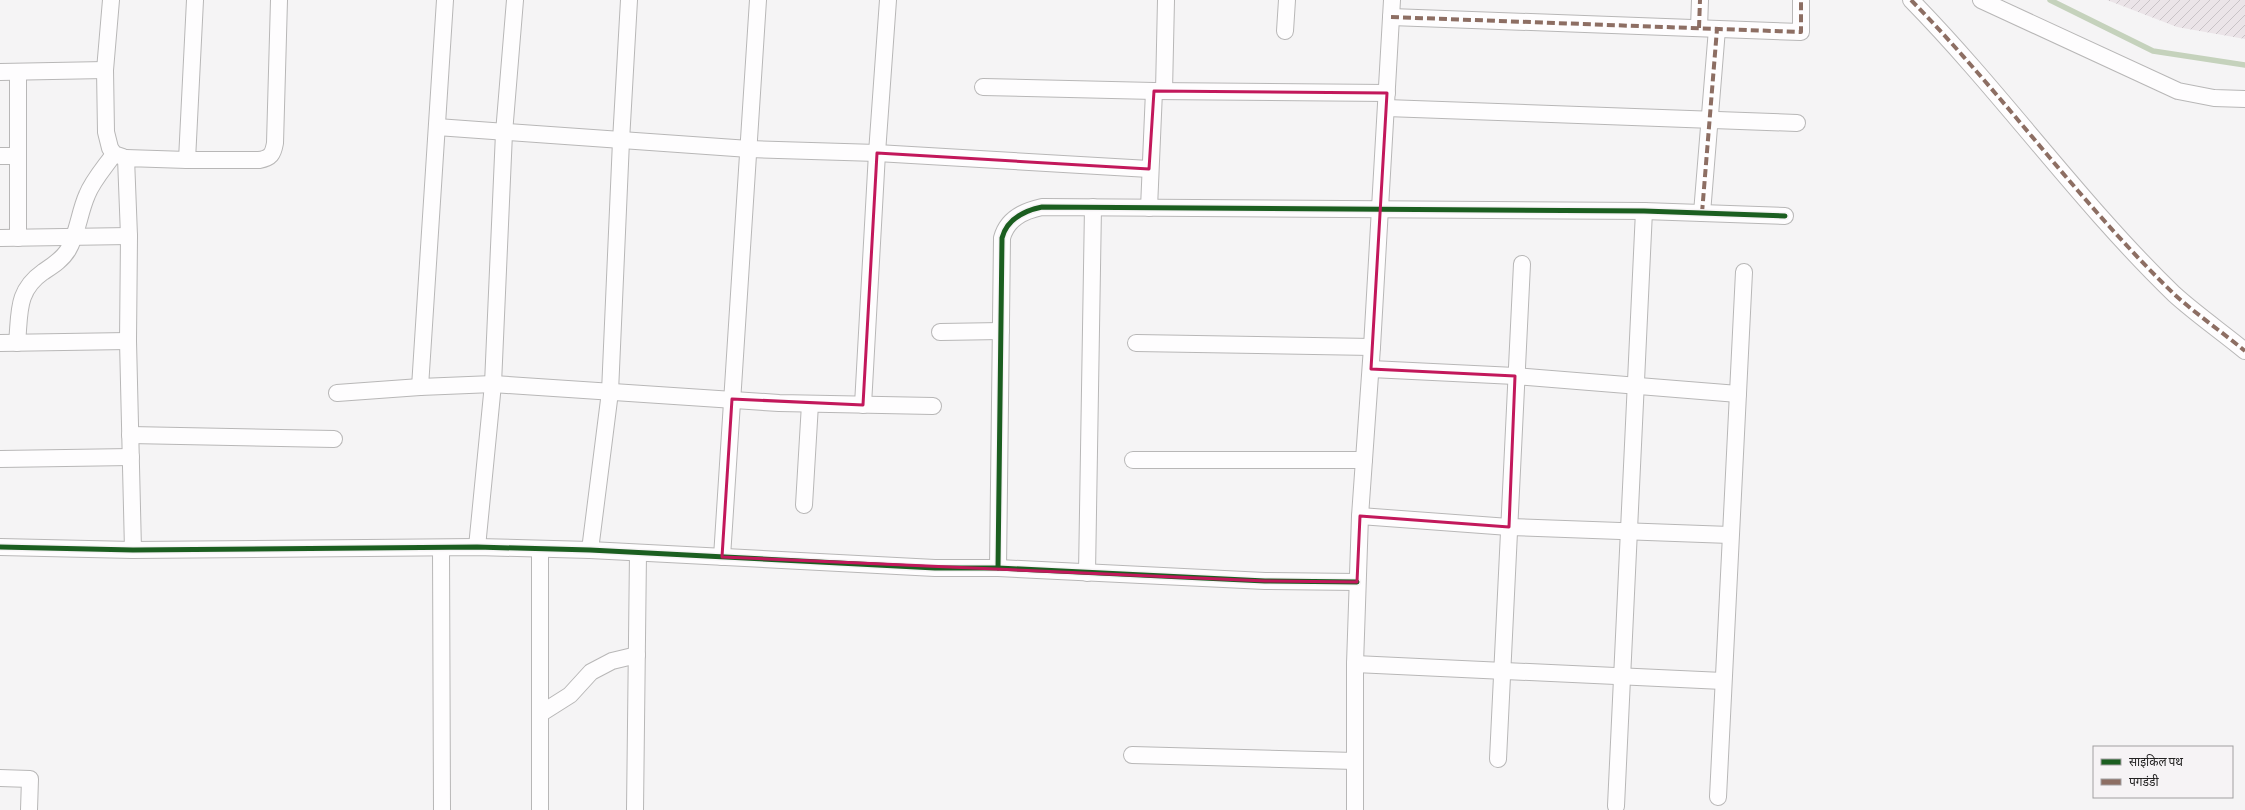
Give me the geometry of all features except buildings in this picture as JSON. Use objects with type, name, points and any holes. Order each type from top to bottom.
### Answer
[{"type":"street","points":[[111,0],[105,70],[106,132],[107,141],[120,156],[129,236],[128,341],[133,550]]},
{"type":"street","points":[[187,160],[195,0]]},
{"type":"street","points":[[120,156],[187,160],[268,159],[273,154],[276,143],[279,0]]},
{"type":"street","points":[[420,387],[444,0]]},
{"type":"street","points":[[477,547],[493,384],[504,133],[515,0]]},
{"type":"street","points":[[590,550],[610,392],[629,0]]},
{"type":"street","points":[[722,557],[750,149],[758,0]]},
{"type":"street","points":[[863,404],[877,153],[888,0]]},
{"type":"street","points":[[1149,208],[1149,169],[1159,91],[1166,0]]},
{"type":"street","points":[[1285,31],[1287,0]]},
{"type":"street","points":[[1355,810],[1355,664],[1360,516],[1371,369],[1392,0]]},
{"type":"street","points":[[1699,28],[1700,0]]},
{"type":"street","points":[[1391,16],[1801,32],[1801,0]]},
{"type":"street","points":[[1911,0],[1944,34],[2016,116],[2118,236],[2175,295],[2245,351]]},
{"type":"street","points":[[1982,0],[2178,91],[2214,98],[2245,99]]},
{"type":"street","points":[[1702,213],[1717,29]]},
{"type":"street","points":[[0,72],[105,70]]},
{"type":"street","points":[[18,72],[18,238]]},
{"type":"street","points":[[983,87],[1159,91],[1386,100],[1710,120],[1797,123]]},
{"type":"street","points":[[437,128],[750,149],[877,153],[1149,169]]},
{"type":"street","points":[[0,156],[18,156]]},
{"type":"street","points":[[17,343],[20,307],[25,288],[31,280],[60,260],[67,252],[74,237],[89,190],[120,156]]},
{"type":"street","points":[[998,568],[1002,238],[1005,227],[1016,217],[1031,209],[1042,207],[1093,207],[1644,211],[1785,216]]},
{"type":"street","points":[[1087,573],[1093,207]]},
{"type":"street","points":[[1616,806],[1644,211]]},
{"type":"street","points":[[0,238],[129,236]]},
{"type":"street","points":[[1498,759],[1515,376],[1522,264]]},
{"type":"street","points":[[1718,797],[1744,272]]},
{"type":"street","points":[[940,332],[1001,331]]},
{"type":"street","points":[[0,343],[128,341]]},
{"type":"street","points":[[1136,343],[1372,346]]},
{"type":"street","points":[[1371,369],[1636,384],[1738,394]]},
{"type":"street","points":[[337,393],[420,387],[493,384],[810,404],[933,406]]},
{"type":"street","points":[[804,505],[810,404]]},
{"type":"street","points":[[130,435],[334,439]]},
{"type":"street","points":[[0,459],[131,457]]},
{"type":"street","points":[[1134,460],[1364,460]]},
{"type":"street","points":[[1360,516],[1509,527],[1730,535]]},
{"type":"street","points":[[0,547],[133,550],[477,547],[590,550],[935,568],[998,568],[1265,581],[1357,582]]},
{"type":"street","points":[[441,548],[442,810]]},
{"type":"street","points":[[540,549],[540,810]]},
{"type":"street","points":[[635,810],[638,553]]},
{"type":"street","points":[[540,714],[570,695],[591,672],[612,660],[637,655]]},
{"type":"street","points":[[1355,664],[1723,681]]},
{"type":"street","points":[[1132,754],[1355,761]]},
{"type":"street","points":[[0,778],[30,779],[29,810]]},
{"type":"highlighted area","points":[[1154,91],[1387,93],[1371,369],[1515,376],[1509,527],[1360,516],[1357,582],[1265,581],[722,557],[732,399],[863,405],[877,153],[1149,169]]},
{"type":"shaded area","points":[[2107,0],[2245,0],[2245,39],[2177,27]]},
{"type":"waterway","points":[[2050,0],[2153,51],[2245,65]]},
{"type":"marked path","points":[[1699,28],[1700,0]]},
{"type":"marked path","points":[[1391,17],[1801,32],[1801,0]]},
{"type":"marked path","points":[[1911,0],[1978,73],[2073,185],[2139,259],[2182,301],[2245,351]]},
{"type":"marked path","points":[[1702,213],[1717,29]]},
{"type":"cycle path","points":[[998,568],[1002,238],[1004,231],[1012,221],[1028,211],[1042,207],[1644,211],[1785,216]]},
{"type":"cycle path","points":[[0,547],[133,550],[477,547],[590,550],[935,568],[998,568],[1265,581],[1357,582]]}]
